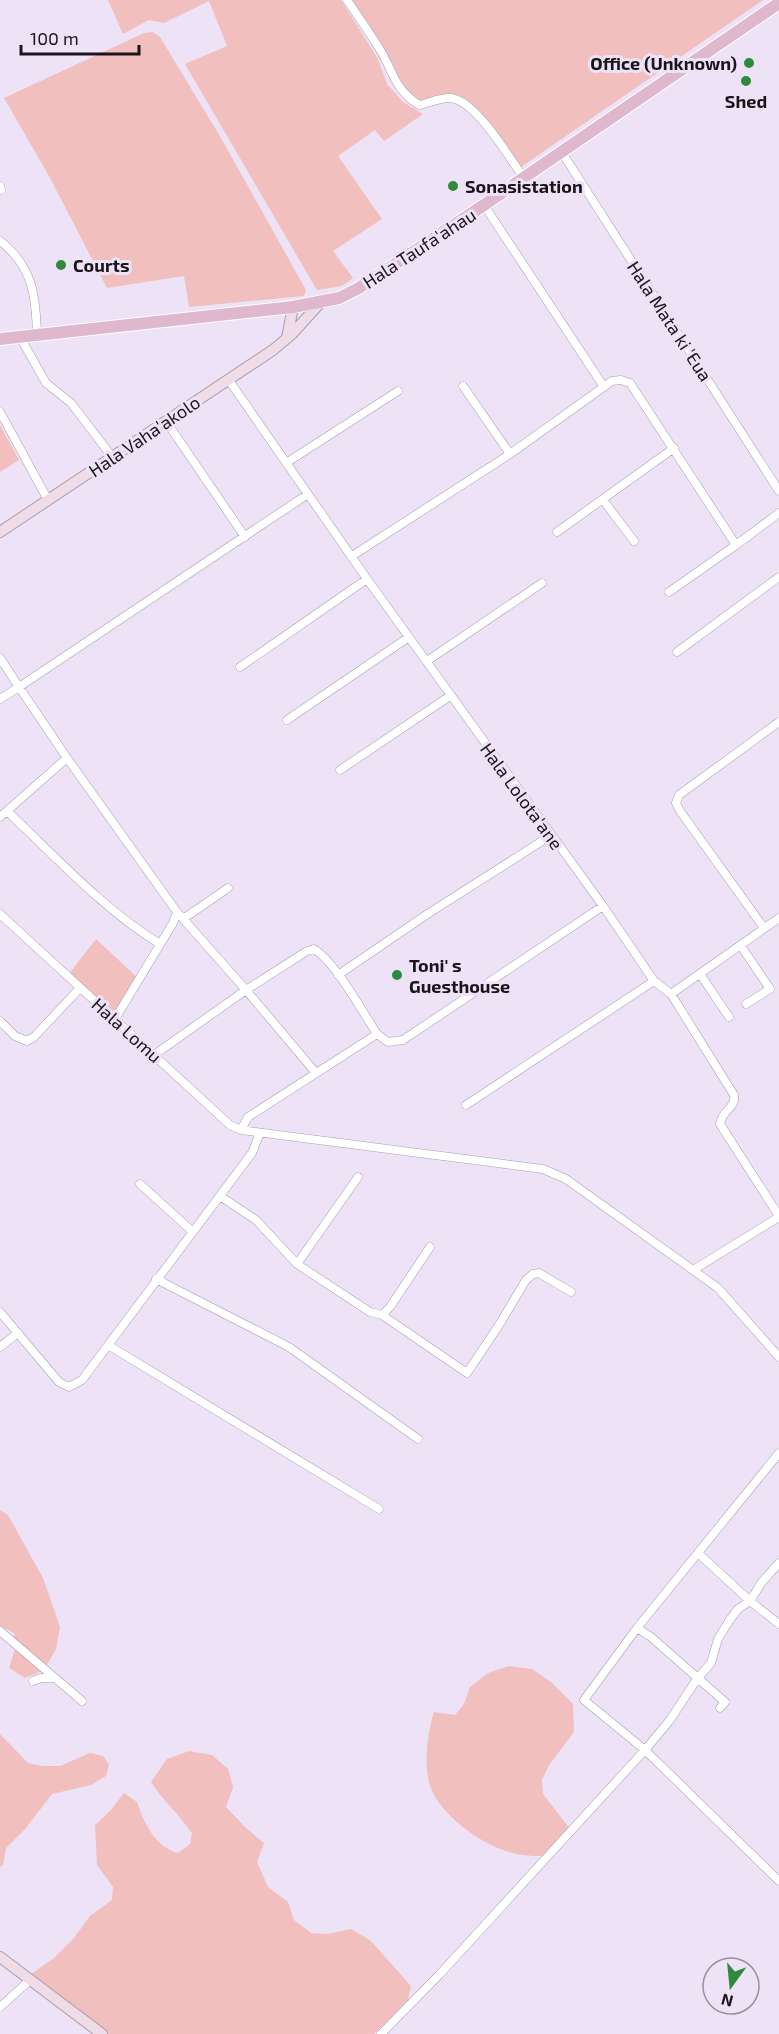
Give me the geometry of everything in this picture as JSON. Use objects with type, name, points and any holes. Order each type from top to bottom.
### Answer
[{"type":"main road","name":"Hala Taufa'ahau","points":[[0,339],[292,307],[339,298],[359,288],[484,205],[779,3]]},
{"type":"main road","name":"Hala Vaha'akolo","points":[[0,532],[273,350],[320,303]]},
{"type":"main road","points":[[287,338],[292,307]]},
{"type":"main road","points":[[0,1957],[102,2034]]},
{"type":"street","points":[[347,0],[381,50],[396,83],[408,98],[419,105],[444,98],[454,98],[478,114],[524,177]]},
{"type":"street","name":"Hala Mata ki 'Eua","points":[[561,151],[779,491]]},
{"type":"street","points":[[484,205],[604,387]]},
{"type":"street","points":[[0,241],[24,266],[30,280],[36,312],[37,335]]},
{"type":"street","points":[[20,337],[46,383],[71,403],[113,458]]},
{"type":"street","name":"Hala Lolota'ane","points":[[228,379],[367,579],[550,836],[603,906],[654,981],[671,994],[734,1095],[735,1101],[732,1107],[722,1115],[720,1124],[779,1216]]},
{"type":"street","points":[[352,556],[510,454],[612,381],[621,380],[630,383],[736,545]]},
{"type":"street","points":[[463,386],[510,454]]},
{"type":"street","points":[[286,463],[398,391]]},
{"type":"street","points":[[0,412],[48,500]]},
{"type":"street","points":[[166,421],[244,537]]},
{"type":"street","points":[[557,532],[674,448]]},
{"type":"street","points":[[0,699],[308,494]]},
{"type":"street","points":[[603,500],[634,541]]},
{"type":"street","points":[[669,592],[779,513]]},
{"type":"street","points":[[677,652],[779,578]]},
{"type":"street","points":[[240,667],[367,579]]},
{"type":"street","points":[[427,662],[542,583]]},
{"type":"street","points":[[287,720],[409,637]]},
{"type":"street","points":[[0,658],[67,759],[177,912],[316,1073]]},
{"type":"street","points":[[340,770],[450,696]]},
{"type":"street","points":[[764,928],[676,803],[679,795],[779,722]]},
{"type":"street","points":[[0,817],[67,759]]},
{"type":"street","points":[[7,811],[115,912],[160,944]]},
{"type":"street","points":[[338,975],[429,913],[550,836]]},
{"type":"street","points":[[183,919],[228,888]]},
{"type":"street","points":[[154,1054],[246,990],[307,951],[314,949],[321,953],[338,975],[377,1034],[388,1042],[403,1040],[603,906]]},
{"type":"street","points":[[115,1019],[173,924],[177,912]]},
{"type":"street","name":"Hala Lomu","points":[[0,915],[230,1125],[241,1130],[543,1169],[566,1179],[718,1288],[779,1357]]},
{"type":"street","points":[[671,994],[779,918]]},
{"type":"street","points":[[741,946],[770,989],[746,1004]]},
{"type":"street","points":[[700,974],[729,1017]]},
{"type":"street","points":[[466,1105],[654,981]]},
{"type":"street","points":[[0,1021],[15,1036],[27,1041],[34,1037],[80,988]]},
{"type":"street","points":[[241,1130],[248,1117],[377,1034]]},
{"type":"street","points":[[0,1312],[60,1382],[69,1387],[82,1380],[252,1153],[260,1132]]},
{"type":"street","points":[[297,1264],[358,1177]]},
{"type":"street","points":[[140,1184],[193,1232]]},
{"type":"street","points":[[220,1196],[256,1220],[297,1264],[370,1312],[382,1315],[467,1373],[526,1280],[533,1274],[539,1273],[571,1292]]},
{"type":"street","points":[[694,1269],[779,1216]]},
{"type":"street","points":[[382,1315],[390,1307],[430,1247]]},
{"type":"street","points":[[156,1279],[289,1347],[417,1439]]},
{"type":"street","points":[[0,1347],[18,1333]]},
{"type":"street","points":[[108,1345],[379,1509]]},
{"type":"street","points":[[779,1453],[637,1628],[584,1700],[645,1750],[779,1881]]},
{"type":"street","points":[[699,1554],[779,1624]]},
{"type":"street","points":[[381,2034],[447,1967],[645,1750],[711,1663],[718,1639],[729,1621],[750,1601],[762,1582],[779,1563]]},
{"type":"street","points":[[637,1628],[651,1637],[725,1702],[720,1708]]},
{"type":"street","points":[[0,1631],[82,1701]]},
{"type":"street","points":[[33,1681],[53,1678]]},
{"type":"street","points":[[0,2007],[29,1981]]},
{"type":"shaded area","points":[[108,0],[341,0],[378,59],[387,84],[403,102],[423,114],[384,141],[375,130],[338,156],[382,219],[333,251],[353,278],[342,286],[317,290],[185,64],[227,46],[209,1],[164,23],[149,20],[123,34]]},
{"type":"shaded area","points":[[350,0],[763,0],[521,167],[483,115],[465,99],[448,94],[421,101],[408,94],[398,82]]},
{"type":"shaded area","points":[[153,32],[160,37],[221,138],[306,290],[304,296],[189,307],[184,276],[107,288],[49,176],[4,98],[144,33]]},
{"type":"shaded area","points":[[0,425],[19,460],[0,472]]},
{"type":"shaded area","points":[[96,939],[138,978],[115,1014],[68,975]]},
{"type":"shaded area","points":[[0,1510],[8,1515],[43,1578],[60,1627],[56,1649],[44,1670],[25,1678],[9,1668],[15,1649],[14,1633],[0,1626]]},
{"type":"shaded area","points":[[509,1666],[532,1669],[551,1682],[573,1704],[574,1732],[549,1765],[542,1780],[543,1794],[570,1829],[545,1856],[525,1855],[497,1848],[472,1833],[440,1804],[433,1793],[428,1775],[429,1731],[434,1712],[455,1715],[464,1704],[470,1687],[488,1673]]},
{"type":"shaded area","points":[[0,1734],[28,1763],[60,1766],[90,1753],[103,1756],[109,1765],[106,1776],[91,1785],[52,1794],[25,1829],[6,1848],[3,1865],[0,1867]]},
{"type":"shaded area","points":[[189,1751],[212,1755],[228,1769],[233,1787],[226,1807],[264,1843],[257,1862],[268,1887],[288,1902],[294,1920],[311,1933],[328,1934],[351,1929],[371,1941],[411,1986],[408,2000],[374,2034],[109,2034],[28,1976],[54,1958],[74,1938],[90,1916],[112,1900],[113,1887],[97,1865],[95,1825],[124,1793],[137,1802],[151,1833],[163,1845],[178,1853],[190,1844],[192,1833],[151,1782],[167,1759]]},
{"type":"place","name":"Office (Unknown)","points":[[749,63]]},
{"type":"place","name":"Shed","points":[[746,81]]},
{"type":"place","name":"Sonasistation","points":[[453,186]]},
{"type":"place","name":"Courts","points":[[61,265]]},
{"type":"place","name":"Toni' s Guesthouse","points":[[397,975]]}]
